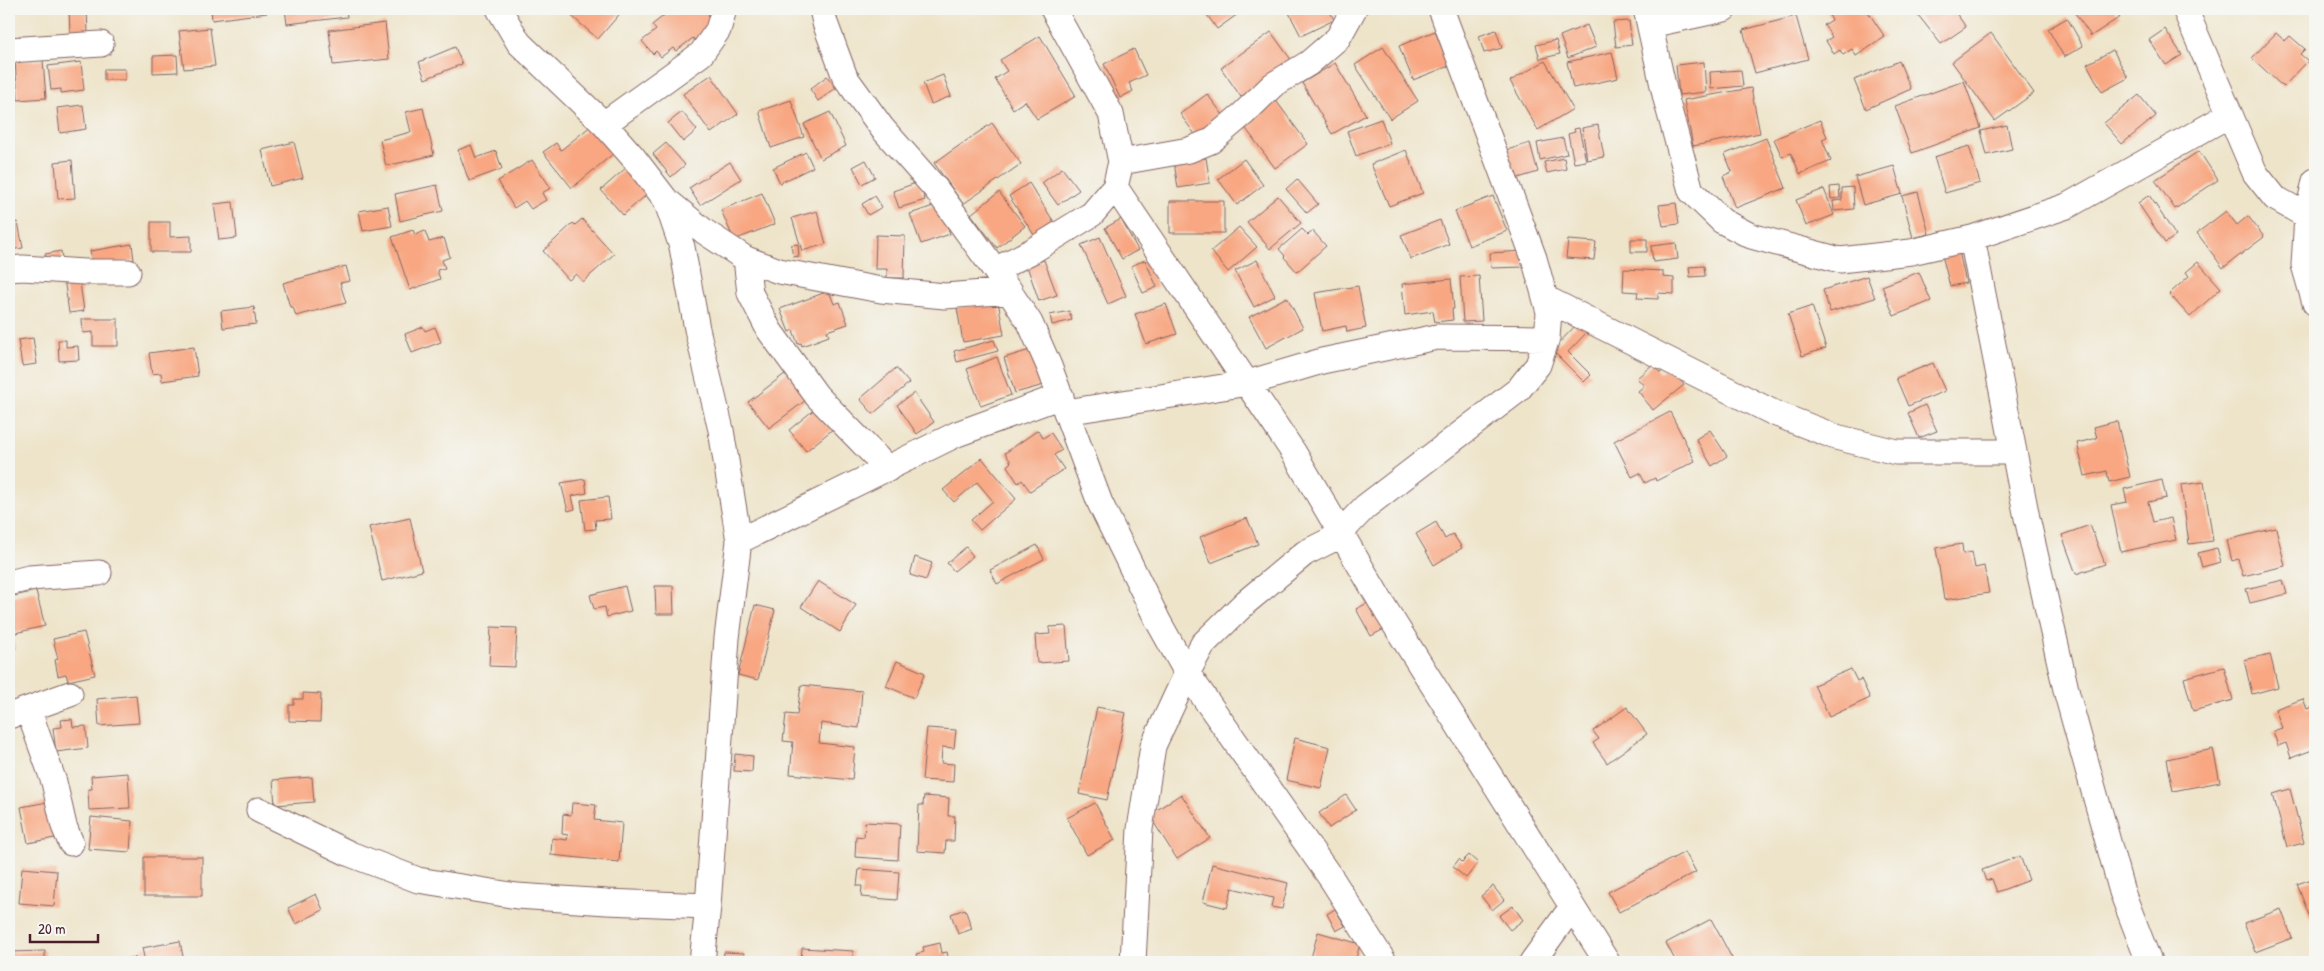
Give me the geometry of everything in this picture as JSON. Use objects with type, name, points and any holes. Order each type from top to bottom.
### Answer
[{"type":"street","points":[[499,9],[520,43],[604,124],[666,200],[705,232],[746,259],[779,271],[881,290],[945,296],[1010,291]]},
{"type":"street","points":[[604,124],[701,54],[718,30],[724,9]]},
{"type":"street","points":[[822,9],[825,23],[845,77],[882,128],[936,189],[1010,291],[1030,324],[1100,502],[1158,621],[1187,673],[1333,881],[1384,962]]},
{"type":"street","points":[[995,270],[1032,251],[1092,214],[1115,187],[1121,162],[1111,114],[1053,9]]},
{"type":"street","points":[[1121,162],[1190,150],[1211,140],[1243,114],[1273,85],[1310,63],[1338,38],[1354,9]]},
{"type":"street","points":[[1133,962],[1140,829],[1153,746],[1187,673],[1203,644],[1246,602],[1305,553],[1340,534],[1372,502],[1518,390],[1538,365],[1547,338],[1549,312],[1527,240],[1441,9]]},
{"type":"street","points":[[1724,9],[1648,17],[1666,99],[1691,191],[1722,221],[1750,236],[1840,260],[1911,252],[1972,238],[2067,206],[2229,115]]},
{"type":"street","points":[[2185,9],[2255,173],[2274,198],[2306,216]]},
{"type":"street","points":[[9,50],[102,44]]},
{"type":"street","points":[[2315,181],[2306,216],[2304,265],[2315,304]]},
{"type":"street","points":[[1115,187],[1294,453],[1387,612],[1607,962]]},
{"type":"street","points":[[666,200],[682,247],[697,329],[721,430],[739,541],[727,638],[708,906],[702,962]]},
{"type":"street","points":[[1972,238],[2014,452],[2067,694],[2122,892],[2149,962]]},
{"type":"street","points":[[746,259],[750,293],[769,330],[816,396],[888,469]]},
{"type":"street","points":[[9,269],[128,272]]},
{"type":"street","points":[[1545,298],[1774,413],[1836,437],[1896,452],[2014,452]]},
{"type":"street","points":[[739,541],[957,434],[1063,404],[1248,383],[1322,361],[1438,337],[1547,338]]},
{"type":"street","points":[[9,583],[29,578],[99,573]]},
{"type":"street","points":[[70,694],[18,712],[54,782],[64,826],[71,843]]},
{"type":"street","points":[[259,810],[350,854],[418,880],[517,896],[708,906]]},
{"type":"street","points":[[1532,962],[1572,907]]},
{"type":"building","points":[[69,9],[87,9],[88,33],[70,34]]},
{"type":"building","points":[[211,9],[266,9],[267,13],[212,20]]},
{"type":"building","points":[[285,9],[346,9],[347,17],[287,24]]},
{"type":"building","points":[[569,9],[624,9],[598,39],[567,12]]},
{"type":"building","points":[[678,9],[712,9],[719,18],[697,44],[693,38],[676,51],[673,48],[661,57],[656,51],[653,54],[642,41],[656,30],[652,25],[671,10],[673,12]]},
{"type":"building","points":[[1203,9],[1245,9],[1217,29]]},
{"type":"building","points":[[1287,9],[1329,9],[1334,20],[1301,36]]},
{"type":"building","points":[[1825,9],[1866,9],[1885,37],[1856,56],[1852,49],[1843,55],[1840,50],[1834,54],[1826,41],[1832,37],[1824,25],[1832,20]]},
{"type":"building","points":[[1926,9],[1953,9],[1966,27],[1941,44],[1918,15]]},
{"type":"building","points":[[2072,9],[2114,9],[2120,17],[2091,36]]},
{"type":"building","points":[[1796,16],[1808,59],[1755,73],[1743,30]]},
{"type":"building","points":[[2067,18],[2083,46],[2064,57],[2048,29]]},
{"type":"building","points":[[1629,21],[1632,45],[1616,47],[1613,22]]},
{"type":"building","points":[[385,23],[389,59],[333,65],[329,30]]},
{"type":"building","points":[[1587,25],[1596,47],[1568,58],[1560,36]]},
{"type":"building","points":[[210,28],[215,66],[184,69],[179,31]]},
{"type":"building","points":[[2165,29],[2182,55],[2166,65],[2149,40]]},
{"type":"building","points":[[1496,30],[1502,48],[1484,53],[1479,36]]},
{"type":"building","points":[[1435,31],[1449,66],[1413,80],[1399,46]]},
{"type":"building","points":[[1271,32],[1292,61],[1241,97],[1221,68]]},
{"type":"building","points":[[1991,33],[2034,93],[1995,121],[1952,62]]},
{"type":"building","points":[[2276,33],[2285,41],[2290,36],[2305,49],[2300,54],[2308,61],[2283,87],[2252,58]]},
{"type":"building","points":[[1040,36],[1076,96],[1037,119],[1025,101],[1013,109],[995,79],[1007,71],[1000,60]]},
{"type":"building","points":[[1556,40],[1560,54],[1540,59],[1536,45]]},
{"type":"building","points":[[455,47],[462,64],[425,79],[419,62]]},
{"type":"building","points":[[1383,47],[1418,101],[1390,119],[1355,65]]},
{"type":"building","points":[[1134,49],[1146,75],[1129,83],[1133,91],[1120,98],[1104,64]]},
{"type":"building","points":[[2113,50],[2128,78],[2102,92],[2087,64]]},
{"type":"building","points":[[1612,52],[1618,78],[1573,88],[1567,62]]},
{"type":"building","points":[[177,55],[178,72],[153,73],[153,56]]},
{"type":"building","points":[[43,60],[46,98],[18,100],[15,62]]},
{"type":"building","points":[[1545,61],[1573,109],[1538,130],[1510,81]]},
{"type":"building","points":[[1899,61],[1911,89],[1866,109],[1854,80]]},
{"type":"building","points":[[81,62],[84,90],[61,93],[61,89],[51,90],[48,66]]},
{"type":"building","points":[[1704,62],[1706,92],[1679,95],[1676,65]]},
{"type":"building","points":[[1335,63],[1366,115],[1332,134],[1302,83]]},
{"type":"building","points":[[104,69],[125,69],[125,80],[104,80]]},
{"type":"building","points":[[1741,70],[1743,86],[1711,89],[1710,72]]},
{"type":"building","points":[[711,75],[738,114],[711,133],[683,94]]},
{"type":"building","points":[[943,75],[951,96],[931,104],[923,83]]},
{"type":"building","points":[[827,76],[836,88],[818,101],[810,89]]},
{"type":"building","points":[[1964,81],[1981,128],[1912,153],[1895,106]]},
{"type":"building","points":[[1751,88],[1760,133],[1693,146],[1684,100]]},
{"type":"building","points":[[1207,94],[1227,120],[1200,141],[1180,114]]},
{"type":"building","points":[[2139,95],[2156,116],[2122,144],[2104,123]]},
{"type":"building","points":[[1274,98],[1308,144],[1275,168],[1241,122]]},
{"type":"building","points":[[791,100],[804,137],[771,148],[759,111]]},
{"type":"building","points":[[83,105],[86,129],[60,133],[57,108]]},
{"type":"building","points":[[423,108],[434,155],[386,166],[380,140],[411,132],[406,112]]},
{"type":"building","points":[[682,112],[697,130],[683,142],[668,123]]},
{"type":"building","points":[[830,112],[846,146],[821,159],[804,124]]},
{"type":"building","points":[[1381,119],[1390,143],[1356,156],[1347,131]]},
{"type":"building","points":[[1820,120],[1827,137],[1822,139],[1831,161],[1800,174],[1791,153],[1782,157],[1774,139]]},
{"type":"building","points":[[992,123],[1021,164],[963,204],[934,163]]},
{"type":"building","points":[[592,125],[614,153],[572,188],[543,152],[556,143],[561,150]]},
{"type":"building","points":[[1598,125],[1604,157],[1587,160],[1582,128]]},
{"type":"building","points":[[2007,125],[2012,149],[1987,155],[1981,131]]},
{"type":"building","points":[[1579,128],[1586,161],[1574,163],[1568,134],[1575,132],[1574,129]]},
{"type":"building","points":[[1563,138],[1567,154],[1540,160],[1537,143]]},
{"type":"building","points":[[1766,138],[1786,188],[1735,208],[1723,176],[1732,172],[1725,154]]},
{"type":"building","points":[[294,142],[303,178],[270,186],[262,150]]},
{"type":"building","points":[[666,143],[685,165],[671,177],[653,154]]},
{"type":"building","points":[[1530,143],[1538,172],[1515,179],[1507,150]]},
{"type":"building","points":[[471,145],[476,158],[496,151],[502,169],[469,181],[458,150]]},
{"type":"building","points":[[1969,146],[1980,183],[1945,193],[1934,157]]},
{"type":"building","points":[[1406,150],[1423,193],[1389,206],[1371,164]]},
{"type":"building","points":[[2199,151],[2218,180],[2175,209],[2155,180]]},
{"type":"building","points":[[806,152],[813,167],[780,183],[773,168]]},
{"type":"building","points":[[1206,158],[1210,183],[1178,188],[1174,162]]},
{"type":"building","points":[[1564,158],[1566,169],[1547,173],[1544,162]]},
{"type":"building","points":[[1244,159],[1263,185],[1237,205],[1218,179]]},
{"type":"building","points":[[72,160],[75,198],[58,199],[55,162]]},
{"type":"building","points":[[532,160],[551,188],[542,193],[546,200],[531,209],[525,201],[514,208],[498,181]]},
{"type":"building","points":[[866,160],[875,177],[862,184],[853,167]]},
{"type":"building","points":[[730,162],[741,179],[700,205],[689,188]]},
{"type":"building","points":[[1894,166],[1902,194],[1863,205],[1855,177]]},
{"type":"building","points":[[627,167],[650,192],[623,215],[601,190]]},
{"type":"building","points":[[1062,168],[1079,190],[1058,205],[1042,183]]},
{"type":"building","points":[[1297,179],[1318,204],[1307,213],[1286,189]]},
{"type":"building","points":[[919,182],[925,200],[899,208],[893,191]]},
{"type":"building","points":[[1029,183],[1054,222],[1034,235],[1009,196]]},
{"type":"building","points":[[437,185],[443,211],[400,221],[395,194]]},
{"type":"building","points":[[1839,186],[1840,198],[1831,199],[1830,187]]},
{"type":"building","points":[[1853,187],[1854,209],[1834,211],[1833,201],[1842,200],[1842,188]]},
{"type":"building","points":[[1824,189],[1834,215],[1806,226],[1796,200]]},
{"type":"building","points":[[999,192],[1025,226],[997,248],[971,214]]},
{"type":"building","points":[[1918,192],[1929,234],[1913,238],[1902,196]]},
{"type":"building","points":[[762,193],[775,224],[734,240],[721,210]]},
{"type":"building","points":[[2149,195],[2176,236],[2165,243],[2138,203]]},
{"type":"building","points":[[875,196],[882,207],[868,215],[862,204]]},
{"type":"building","points":[[1278,196],[1301,223],[1270,249],[1247,222]]},
{"type":"building","points":[[1493,196],[1507,231],[1469,246],[1455,211]]},
{"type":"building","points":[[1170,201],[1224,201],[1224,233],[1170,233]]},
{"type":"building","points":[[233,202],[237,238],[219,240],[214,204]]},
{"type":"building","points":[[1676,203],[1679,224],[1663,226],[1659,205]]},
{"type":"building","points":[[939,204],[950,234],[921,244],[910,214]]},
{"type":"building","points":[[388,206],[392,226],[363,231],[359,211]]},
{"type":"building","points":[[817,211],[826,244],[802,251],[792,218]]},
{"type":"building","points":[[2226,211],[2237,225],[2248,216],[2264,237],[2223,268],[2197,233]]},
{"type":"building","points":[[582,219],[614,254],[583,282],[576,274],[569,280],[543,251],[573,223],[575,225]]},
{"type":"building","points":[[1121,219],[1138,250],[1122,259],[1105,228]]},
{"type":"building","points":[[1440,220],[1449,244],[1411,259],[1401,235]]},
{"type":"building","points":[[18,222],[23,248],[9,250],[9,223]]},
{"type":"building","points":[[151,222],[170,222],[170,237],[191,236],[191,252],[151,252]]},
{"type":"building","points":[[1239,227],[1257,247],[1228,272],[1211,251]]},
{"type":"building","points":[[1302,229],[1308,235],[1313,231],[1326,246],[1297,272],[1279,249]]},
{"type":"building","points":[[413,230],[415,235],[425,231],[429,242],[444,238],[450,257],[442,260],[445,268],[437,270],[440,279],[410,290],[392,237]]},
{"type":"building","points":[[876,235],[905,236],[904,278],[887,278],[887,269],[875,269]]},
{"type":"building","points":[[1100,237],[1126,296],[1108,304],[1081,245]]},
{"type":"building","points":[[1631,239],[1647,239],[1647,252],[1631,252]]},
{"type":"building","points":[[1568,240],[1596,242],[1594,260],[1566,258]]},
{"type":"building","points":[[1676,243],[1678,259],[1653,262],[1651,246]]},
{"type":"building","points":[[132,244],[134,260],[93,267],[90,251]]},
{"type":"building","points":[[798,244],[799,256],[793,257],[791,245]]},
{"type":"building","points":[[61,251],[63,264],[47,267],[45,254]]},
{"type":"building","points":[[1523,251],[1524,267],[1491,268],[1490,253]]},
{"type":"building","points":[[1959,251],[1966,283],[1950,286],[1942,255]]},
{"type":"building","points":[[1044,260],[1057,295],[1039,301],[1027,266]]},
{"type":"building","points":[[1145,260],[1157,287],[1143,293],[1131,266]]},
{"type":"building","points":[[1257,260],[1275,296],[1254,307],[1235,271]]},
{"type":"building","points":[[2198,262],[2221,288],[2190,317],[2169,294],[2189,276],[2186,272]]},
{"type":"building","points":[[346,266],[350,281],[340,283],[346,303],[296,316],[293,307],[290,307],[283,283]]},
{"type":"building","points":[[1704,266],[1705,276],[1690,277],[1689,267]]},
{"type":"building","points":[[1624,269],[1663,271],[1663,277],[1674,278],[1674,294],[1658,293],[1658,299],[1637,298],[1638,292],[1623,291]]},
{"type":"building","points":[[1919,272],[1931,301],[1894,316],[1882,286]]},
{"type":"building","points":[[79,276],[84,311],[69,313],[64,278]]},
{"type":"building","points":[[1479,276],[1482,321],[1463,322],[1460,277]]},
{"type":"building","points":[[1867,276],[1875,298],[1830,312],[1823,290]]},
{"type":"building","points":[[1451,279],[1454,309],[1452,309],[1453,320],[1435,322],[1433,311],[1405,315],[1402,284]]},
{"type":"building","points":[[1358,286],[1366,328],[1347,332],[1346,326],[1322,331],[1315,293]]},
{"type":"building","points":[[829,291],[834,304],[840,302],[848,324],[827,331],[829,336],[802,346],[801,343],[798,344],[793,330],[789,332],[780,309]]},
{"type":"building","points":[[1287,297],[1303,328],[1266,348],[1249,317]]},
{"type":"building","points":[[998,301],[1004,335],[963,342],[957,308]]},
{"type":"building","points":[[1166,304],[1177,334],[1146,344],[1135,314]]},
{"type":"building","points":[[1812,306],[1826,348],[1802,356],[1788,314]]},
{"type":"building","points":[[254,307],[256,324],[223,328],[221,311]]},
{"type":"building","points":[[1069,311],[1072,320],[1052,325],[1050,315]]},
{"type":"building","points":[[82,319],[118,319],[118,346],[93,346],[93,332],[83,333]]},
{"type":"building","points":[[1580,321],[1589,330],[1568,352],[1591,375],[1584,382],[1552,350]]},
{"type":"building","points":[[423,327],[425,331],[435,327],[441,342],[412,353],[405,334]]},
{"type":"building","points":[[33,338],[37,364],[22,366],[18,340]]},
{"type":"building","points":[[58,340],[66,340],[66,347],[78,346],[79,360],[59,361]]},
{"type":"building","points":[[994,340],[998,351],[957,362],[954,351]]},
{"type":"building","points":[[194,347],[198,376],[162,381],[161,373],[152,374],[149,353]]},
{"type":"building","points":[[1033,349],[1044,385],[1015,393],[1004,358]]},
{"type":"building","points":[[997,357],[1011,395],[981,406],[967,369]]},
{"type":"building","points":[[1933,363],[1945,391],[1908,406],[1896,378]]},
{"type":"building","points":[[1653,364],[1660,373],[1669,367],[1684,385],[1653,410],[1638,391],[1644,386],[1637,378]]},
{"type":"building","points":[[896,368],[909,383],[873,414],[860,399]]},
{"type":"building","points":[[790,370],[810,397],[769,428],[748,402]]},
{"type":"building","points":[[914,393],[934,422],[917,434],[897,405]]},
{"type":"building","points":[[1925,405],[1937,431],[1919,438],[1908,413]]},
{"type":"building","points":[[816,408],[833,429],[806,451],[789,430]]},
{"type":"building","points":[[1670,412],[1695,461],[1656,481],[1655,478],[1645,483],[1640,473],[1632,477],[1614,441]]},
{"type":"building","points":[[2117,421],[2130,477],[2109,482],[2107,471],[2085,476],[2077,443],[2097,438],[2094,427]]},
{"type":"building","points":[[1038,430],[1043,438],[1051,433],[1062,450],[1054,455],[1064,469],[1030,491],[1022,480],[1018,483],[1007,466],[1011,462],[1005,453]]},
{"type":"building","points":[[1710,430],[1727,456],[1712,466],[1696,439]]},
{"type":"building","points":[[982,458],[1016,499],[980,530],[971,520],[993,501],[977,482],[954,502],[943,490]]},
{"type":"building","points":[[585,479],[587,493],[572,496],[575,509],[568,511],[561,483]]},
{"type":"building","points":[[2162,480],[2166,498],[2148,502],[2153,522],[2171,518],[2176,540],[2121,552],[2111,505],[2127,502],[2124,489]]},
{"type":"building","points":[[2204,482],[2213,541],[2189,544],[2181,485]]},
{"type":"building","points":[[608,497],[611,519],[595,520],[596,529],[585,530],[581,500]]},
{"type":"building","points":[[410,518],[422,571],[382,581],[369,527]]},
{"type":"building","points":[[1247,518],[1258,544],[1211,563],[1200,537]]},
{"type":"building","points":[[1436,522],[1445,539],[1453,534],[1462,548],[1434,565],[1416,534]]},
{"type":"building","points":[[2090,525],[2105,564],[2076,574],[2062,535]]},
{"type":"building","points":[[2276,528],[2285,566],[2243,576],[2238,559],[2232,561],[2227,540]]},
{"type":"building","points":[[1962,544],[1963,554],[1972,552],[1975,568],[1984,566],[1989,593],[1944,600],[1936,548]]},
{"type":"building","points":[[1037,545],[1044,559],[997,584],[990,570]]},
{"type":"building","points":[[966,547],[973,556],[954,571],[947,563]]},
{"type":"building","points":[[2217,548],[2221,562],[2202,567],[2198,553]]},
{"type":"building","points":[[915,557],[932,563],[926,580],[910,575]]},
{"type":"building","points":[[2283,580],[2287,594],[2250,603],[2246,589]]},
{"type":"building","points":[[818,581],[856,605],[840,632],[801,607]]},
{"type":"building","points":[[625,586],[631,611],[607,617],[605,607],[594,609],[590,595]]},
{"type":"building","points":[[655,586],[673,586],[674,614],[656,614]]},
{"type":"building","points":[[36,591],[45,626],[15,633],[9,597]]},
{"type":"building","points":[[1373,600],[1388,627],[1371,636],[1356,609]]},
{"type":"building","points":[[755,605],[775,610],[758,680],[738,675]]},
{"type":"building","points":[[9,626],[15,649],[9,650]]},
{"type":"building","points":[[1066,626],[1069,661],[1037,663],[1035,635],[1050,634],[1049,627]]},
{"type":"building","points":[[491,627],[517,628],[515,667],[489,666]]},
{"type":"building","points":[[84,632],[95,675],[68,681],[66,674],[58,676],[55,660],[58,659],[53,639]]},
{"type":"building","points":[[2270,654],[2278,687],[2252,694],[2244,660]]},
{"type":"building","points":[[897,661],[925,673],[914,698],[886,686]]},
{"type":"building","points":[[2224,667],[2233,700],[2193,711],[2184,678]]},
{"type":"building","points":[[1851,669],[1857,681],[1861,679],[1870,698],[1829,717],[1814,685]]},
{"type":"building","points":[[801,685],[862,691],[859,728],[821,723],[819,743],[855,747],[852,780],[790,774],[793,742],[783,741],[786,714],[797,715]]},
{"type":"building","points":[[303,693],[321,694],[320,722],[289,721],[289,705],[294,705],[294,699],[303,699]]},
{"type":"building","points":[[136,695],[139,723],[99,726],[97,699]]},
{"type":"building","points":[[2303,699],[2307,709],[2313,707],[2315,713],[2315,749],[2291,758],[2286,743],[2278,746],[2273,731],[2282,728],[2275,709]]},
{"type":"building","points":[[1097,707],[1126,713],[1107,800],[1079,794]]},
{"type":"building","points":[[1627,707],[1647,734],[1607,763],[1593,743],[1599,739],[1593,731]]},
{"type":"building","points":[[72,719],[73,727],[86,726],[88,748],[56,752],[53,728],[62,727],[61,720]]},
{"type":"building","points":[[927,728],[956,730],[954,748],[942,747],[941,763],[954,764],[953,782],[922,780]]},
{"type":"building","points":[[1295,738],[1330,747],[1321,788],[1286,780]]},
{"type":"building","points":[[2213,749],[2220,782],[2173,791],[2167,759]]},
{"type":"building","points":[[735,754],[753,756],[752,772],[734,771]]},
{"type":"building","points":[[128,773],[130,808],[89,810],[88,789],[92,789],[91,776]]},
{"type":"building","points":[[312,777],[314,802],[275,805],[273,780]]},
{"type":"building","points":[[2290,789],[2304,843],[2287,847],[2273,794]]},
{"type":"building","points":[[1181,794],[1210,838],[1177,859],[1149,815]]},
{"type":"building","points":[[1346,795],[1356,810],[1329,828],[1319,813]]},
{"type":"building","points":[[924,796],[949,798],[948,816],[955,816],[954,841],[946,841],[945,853],[917,851],[919,805],[923,805]]},
{"type":"building","points":[[53,801],[60,837],[28,843],[21,807]]},
{"type":"building","points":[[572,803],[596,805],[594,820],[622,823],[619,862],[551,855],[552,838],[567,840],[568,835],[562,834],[563,814],[571,815]]},
{"type":"building","points":[[1095,803],[1115,840],[1087,855],[1067,818]]},
{"type":"building","points":[[91,817],[132,821],[130,852],[88,849]]},
{"type":"building","points":[[865,822],[900,824],[898,860],[855,857],[856,836],[864,837]]},
{"type":"building","points":[[1685,852],[1696,872],[1619,912],[1608,892]]},
{"type":"building","points":[[1469,855],[1478,863],[1466,878],[1453,867],[1459,859],[1462,862]]},
{"type":"building","points":[[2020,856],[2029,880],[1997,892],[1992,879],[1986,881],[1982,870]]},
{"type":"building","points":[[144,857],[202,857],[202,896],[144,896]]},
{"type":"building","points":[[1212,864],[1288,883],[1282,909],[1271,907],[1273,898],[1232,888],[1227,908],[1203,902]]},
{"type":"building","points":[[22,868],[57,871],[54,906],[19,903]]},
{"type":"building","points":[[859,869],[899,872],[897,900],[861,897],[862,886],[857,886]]},
{"type":"building","points":[[2315,878],[2315,916],[2310,918],[2297,884]]},
{"type":"building","points":[[1493,886],[1504,900],[1492,910],[1481,896]]},
{"type":"building","points":[[316,894],[323,910],[296,924],[288,908]]},
{"type":"building","points":[[1513,906],[1523,920],[1510,930],[1499,916]]},
{"type":"building","points":[[965,909],[972,929],[958,934],[951,914]]},
{"type":"building","points":[[1335,909],[1345,926],[1336,931],[1327,914]]},
{"type":"building","points":[[2281,909],[2292,938],[2255,952],[2244,923]]},
{"type":"building","points":[[1711,919],[1734,962],[1676,962],[1666,943]]},
{"type":"building","points":[[1318,932],[1360,944],[1355,962],[1310,962]]},
{"type":"building","points":[[180,941],[184,962],[145,962],[142,948]]},
{"type":"building","points":[[940,943],[942,953],[947,952],[949,962],[918,962],[916,954],[924,952],[923,947]]},
{"type":"building","points":[[802,948],[853,951],[853,962],[778,962],[778,958],[801,960]]},
{"type":"building","points":[[45,951],[45,962],[9,962],[9,952]]},
{"type":"building","points":[[724,952],[744,953],[744,962],[723,962]]},
{"type":"building","points":[[135,957],[136,962],[112,962],[112,961]]}]
